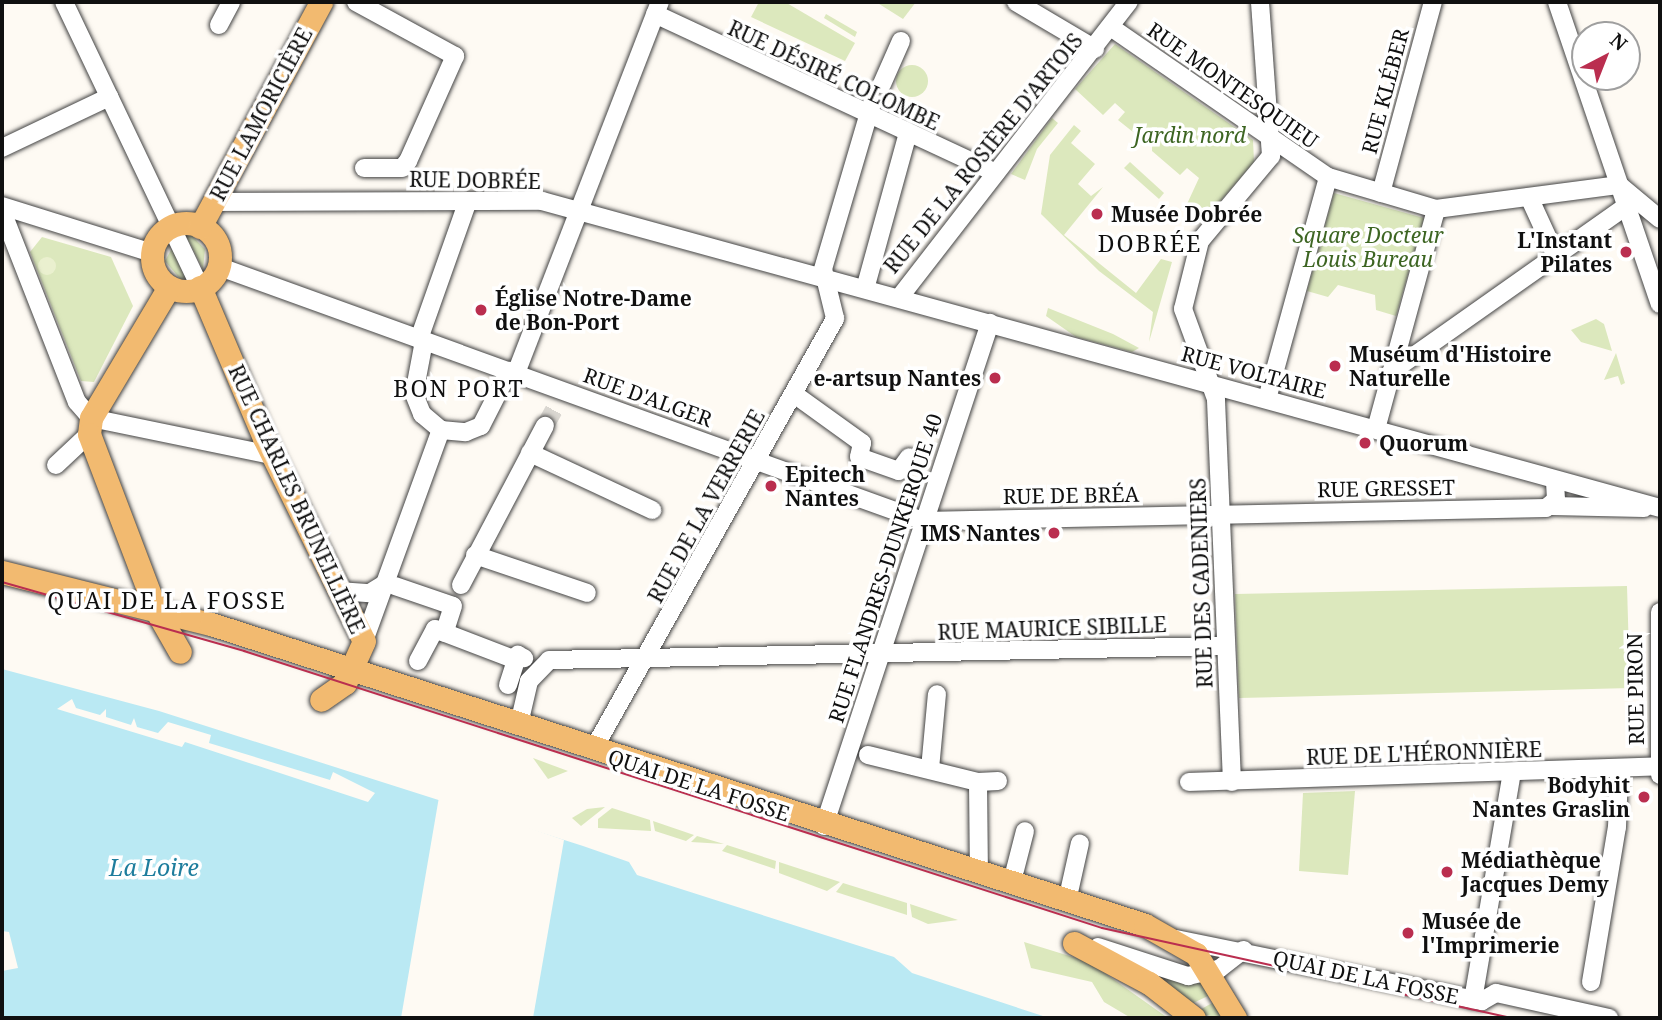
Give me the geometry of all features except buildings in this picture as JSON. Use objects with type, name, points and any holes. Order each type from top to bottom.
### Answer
[{"type":"main road","name":"RUE LAMORICIÈRE","points":[[200,227],[321,2]]},
{"type":"main road","points":[[200,227],[218,243],[220,267],[200,287],[169,286],[155,272],[152,253],[172,228],[200,227]]},
{"type":"main road","points":[[169,286],[90,426],[156,610],[180,652]]},
{"type":"main road","name":"RUE CHARLES BRUNELLIÈRE","points":[[200,287],[272,455],[364,642],[354,669],[340,689],[321,700]]},
{"type":"main road","name":"QUAI DE LA FOSSE","points":[[2,572],[156,610],[354,669],[824,826],[1068,901],[1177,939]]},
{"type":"main road","points":[[1177,939],[1211,972],[1235,1018]]},
{"type":"main road","points":[[1074,943],[1149,984],[1194,1018]]},
{"type":"street","points":[[64,2],[200,287]]},
{"type":"street","points":[[219,25],[232,2]]},
{"type":"street","points":[[356,2],[450,49],[454,66],[408,162],[401,168],[364,168]]},
{"type":"street","points":[[1016,2],[1095,49]]},
{"type":"street","name":"RUE DE LA ROSIÈRE D'ARTOIS","points":[[899,298],[1112,28],[1129,2]]},
{"type":"street","points":[[1262,2],[1275,142]]},
{"type":"street","name":"RUE KLÉBER","points":[[1381,193],[1433,2]]},
{"type":"street","points":[[1557,2],[1660,304]]},
{"type":"street","points":[[468,201],[422,340],[414,394],[422,414],[441,430],[466,432],[481,426],[512,372],[658,8]]},
{"type":"street","name":"RUE DÉSIRÉ COLOMBE","points":[[658,8],[869,111],[907,136],[996,173]]},
{"type":"street","name":"RUE MONTESQUIEU","points":[[1112,28],[1328,177],[1436,209]]},
{"type":"street","points":[[881,84],[901,41]]},
{"type":"street","points":[[2,148],[109,97]]},
{"type":"street","points":[[818,277],[869,111]]},
{"type":"street","points":[[871,291],[907,136]]},
{"type":"street","name":"RUE DES CADENIERS","points":[[1231,782],[1216,399],[1208,384],[1183,309],[1200,241],[1271,156],[1275,142]]},
{"type":"street","points":[[1267,399],[1328,177]]},
{"type":"street","points":[[1376,429],[1436,209],[1619,185],[1660,219]]},
{"type":"street","points":[[1529,197],[1556,256]]},
{"type":"street","name":"RUE DOBRÉE","points":[[214,202],[542,201],[871,291]]},
{"type":"street","points":[[1391,372],[1626,206]]},
{"type":"street","points":[[2,209],[152,253]]},
{"type":"street","points":[[2,209],[76,402],[90,426]]},
{"type":"street","name":"RUE D'ALGER","points":[[220,267],[512,372],[560,398],[760,461],[923,520]]},
{"type":"street","name":"RUE DE LA VERRERIE","points":[[593,750],[760,461],[835,317],[818,277]]},
{"type":"street","name":"RUE VOLTAIRE","points":[[871,291],[1659,508]]},
{"type":"street","name":"RUE FLANDRES-DUNKERQUE 40","points":[[824,826],[858,753],[879,656],[990,323]]},
{"type":"street","points":[[794,394],[862,443],[857,454],[867,460],[899,471],[909,457]]},
{"type":"street","points":[[90,426],[272,455]]},
{"type":"street","points":[[56,465],[90,426]]},
{"type":"street","points":[[461,585],[545,426]]},
{"type":"street","points":[[364,642],[391,584],[441,430]]},
{"type":"street","points":[[530,453],[652,510]]},
{"type":"street","points":[[1552,506],[1555,481]]},
{"type":"street","name":"RUE GRESSET","points":[[1221,514],[1552,506],[1659,508]]},
{"type":"street","name":"RUE DE BRÉA","points":[[923,520],[1221,514]]},
{"type":"street","points":[[475,555],[587,593]]},
{"type":"street","points":[[338,591],[370,593],[391,584],[453,606],[444,633]]},
{"type":"street","name":"RUE PIRON","points":[[1660,612],[1660,775]]},
{"type":"street","points":[[418,661],[435,629],[520,659],[509,685]]},
{"type":"street","name":"RUE MAURICE SIBILLE","points":[[519,724],[529,681],[549,660],[879,656],[1226,646]]},
{"type":"street","points":[[930,769],[937,694]]},
{"type":"street","points":[[858,753],[978,782],[998,781]]},
{"type":"street","name":"RUE DE L'HÉRONNIÈRE","points":[[1189,782],[1619,772],[1660,766]]},
{"type":"street","points":[[1587,997],[1617,827],[1619,772]]},
{"type":"street","points":[[1473,1000],[1512,773]]},
{"type":"street","points":[[978,782],[979,874]]},
{"type":"street","points":[[1015,870],[1025,831]]},
{"type":"street","points":[[1068,901],[1080,843]]},
{"type":"street","name":"QUAI DE LA FOSSE","points":[[1177,939],[1243,950],[1473,1000],[1496,993],[1587,997],[1609,1018]]},
{"type":"street","points":[[1074,943],[1178,975],[1211,972]]},
{"type":"street","name":"QUAI DE LA FOSSE","points":[[1211,972],[1243,950]]},
{"type":"green space","points":[[759,2],[785,2],[855,43],[845,61],[751,17]]},
{"type":"green space","points":[[876,2],[916,2],[903,19]]},
{"type":"green space","points":[[826,14],[857,32],[855,37],[824,18]]},
{"type":"green space","name":"Jardin nord","points":[[1115,44],[1253,140],[1254,162],[1205,219],[1187,204],[1199,178],[1187,168],[1180,175],[1152,151],[1152,134],[1139,125],[1133,132],[1118,120],[1125,112],[1115,103],[1103,115],[1075,89]]},
{"type":"green space","points":[[912,65],[923,70],[928,81],[923,92],[912,97],[901,92],[896,81],[901,70]]},
{"type":"green space","points":[[1052,118],[1058,123],[1037,149],[1025,180],[1011,174]]},
{"type":"green space","points":[[1074,125],[1081,131],[1071,143],[1095,164],[1078,184],[1091,196],[1103,187],[1064,235],[1136,293],[1161,259],[1172,262],[1149,342],[1153,312],[1099,271],[1041,214],[1050,155]]},
{"type":"green space","points":[[1130,162],[1164,193],[1159,199],[1124,168]]},
{"type":"green space","name":"Square Docteur Louis Bureau","points":[[1334,193],[1424,218],[1396,316],[1376,310],[1375,295],[1338,285],[1328,297],[1307,291]]},
{"type":"green space","points":[[190,234],[205,249],[203,269],[186,236]]},
{"type":"green space","points":[[42,237],[111,257],[133,306],[94,382],[81,381],[30,252]]},
{"type":"green space","points":[[172,248],[185,278],[181,280],[165,261]]},
{"type":"green space","points":[[47,257],[53,260],[56,266],[53,272],[47,275],[41,272],[38,266],[41,260]]},
{"type":"green space","points":[[1048,308],[1113,334],[1139,348],[1132,352],[1076,337],[1046,316]]},
{"type":"green space","points":[[1596,319],[1604,324],[1612,351],[1581,342],[1571,330]]},
{"type":"green space","points":[[1616,353],[1625,383],[1621,385],[1618,376],[1604,380]]},
{"type":"green space","points":[[1627,586],[1630,688],[1239,698],[1235,594]]},
{"type":"green space","points":[[533,758],[568,771],[548,779]]},
{"type":"green space","points":[[1355,791],[1348,875],[1299,871],[1303,793]]},
{"type":"green space","points":[[605,807],[581,826],[572,818],[587,809]]},
{"type":"green space","points":[[612,808],[650,820],[651,831],[598,828],[598,819]]},
{"type":"green space","points":[[653,821],[694,835],[686,841],[655,831]]},
{"type":"green space","points":[[697,836],[724,844],[691,842]]},
{"type":"green space","points":[[727,845],[776,861],[775,869],[722,851]]},
{"type":"green space","points":[[779,862],[840,882],[827,891],[779,873]]},
{"type":"green space","points":[[843,883],[907,903],[907,915],[836,892]]},
{"type":"green space","points":[[910,904],[958,920],[928,924],[912,917]]},
{"type":"green space","points":[[1005,936],[1089,962],[1168,1018],[1131,1018],[1104,1002],[1092,982],[1031,968],[1024,942]]},
{"type":"green space","points":[[1134,966],[1201,983],[1210,995],[1187,1006]]},
{"type":"green space","points":[[1214,1002],[1223,1018],[1194,1013]]},
{"type":"water","name":"La Loire","points":[[2,669],[159,711],[583,846],[629,862],[637,875],[894,957],[912,973],[1049,1018],[2,1018]]},
{"type":"pier","points":[[72,699],[76,708],[100,715],[106,709],[106,717],[131,725],[134,718],[137,727],[158,733],[168,722],[211,735],[209,743],[330,780],[333,772],[375,793],[368,802],[185,742],[182,747],[57,709]]},
{"type":"pier","points":[[439,797],[564,840],[533,1018],[401,1018]]},
{"type":"pier","points":[[2,931],[9,932],[18,968],[2,971]]},
{"type":"tunnel","points":[[545,426],[556,406]]},
{"type":"tram line","points":[[2,582],[244,651],[1102,928],[1510,1018]]},
{"type":"place","name":"Musée Dobrée","points":[[1097,214]]},
{"type":"place","name":"L'Instant Pilates","points":[[1626,252]]},
{"type":"place","name":"Église Notre-Dame de Bon-Port","points":[[481,310]]},
{"type":"place","name":"Muséum d'Histoire Naturelle","points":[[1335,366]]},
{"type":"place","name":"e-artsup Nantes","points":[[995,378]]},
{"type":"place","name":"Quorum","points":[[1365,443]]},
{"type":"place","name":"Epitech Nantes","points":[[771,486]]},
{"type":"place","name":"IMS Nantes","points":[[1054,533]]},
{"type":"place","name":"Bodyhit Nantes Graslin","points":[[1644,797]]},
{"type":"place","name":"Médiathèque Jacques Demy","points":[[1447,872]]},
{"type":"place","name":"Musée de l'Imprimerie","points":[[1408,933]]},
{"type":"district","name":"DOBRÉE","points":[[1150,243]]},
{"type":"district","name":"BON PORT","points":[[459,388]]},
{"type":"district","name":"QUAI DE LA FOSSE","points":[[167,600]]}]
